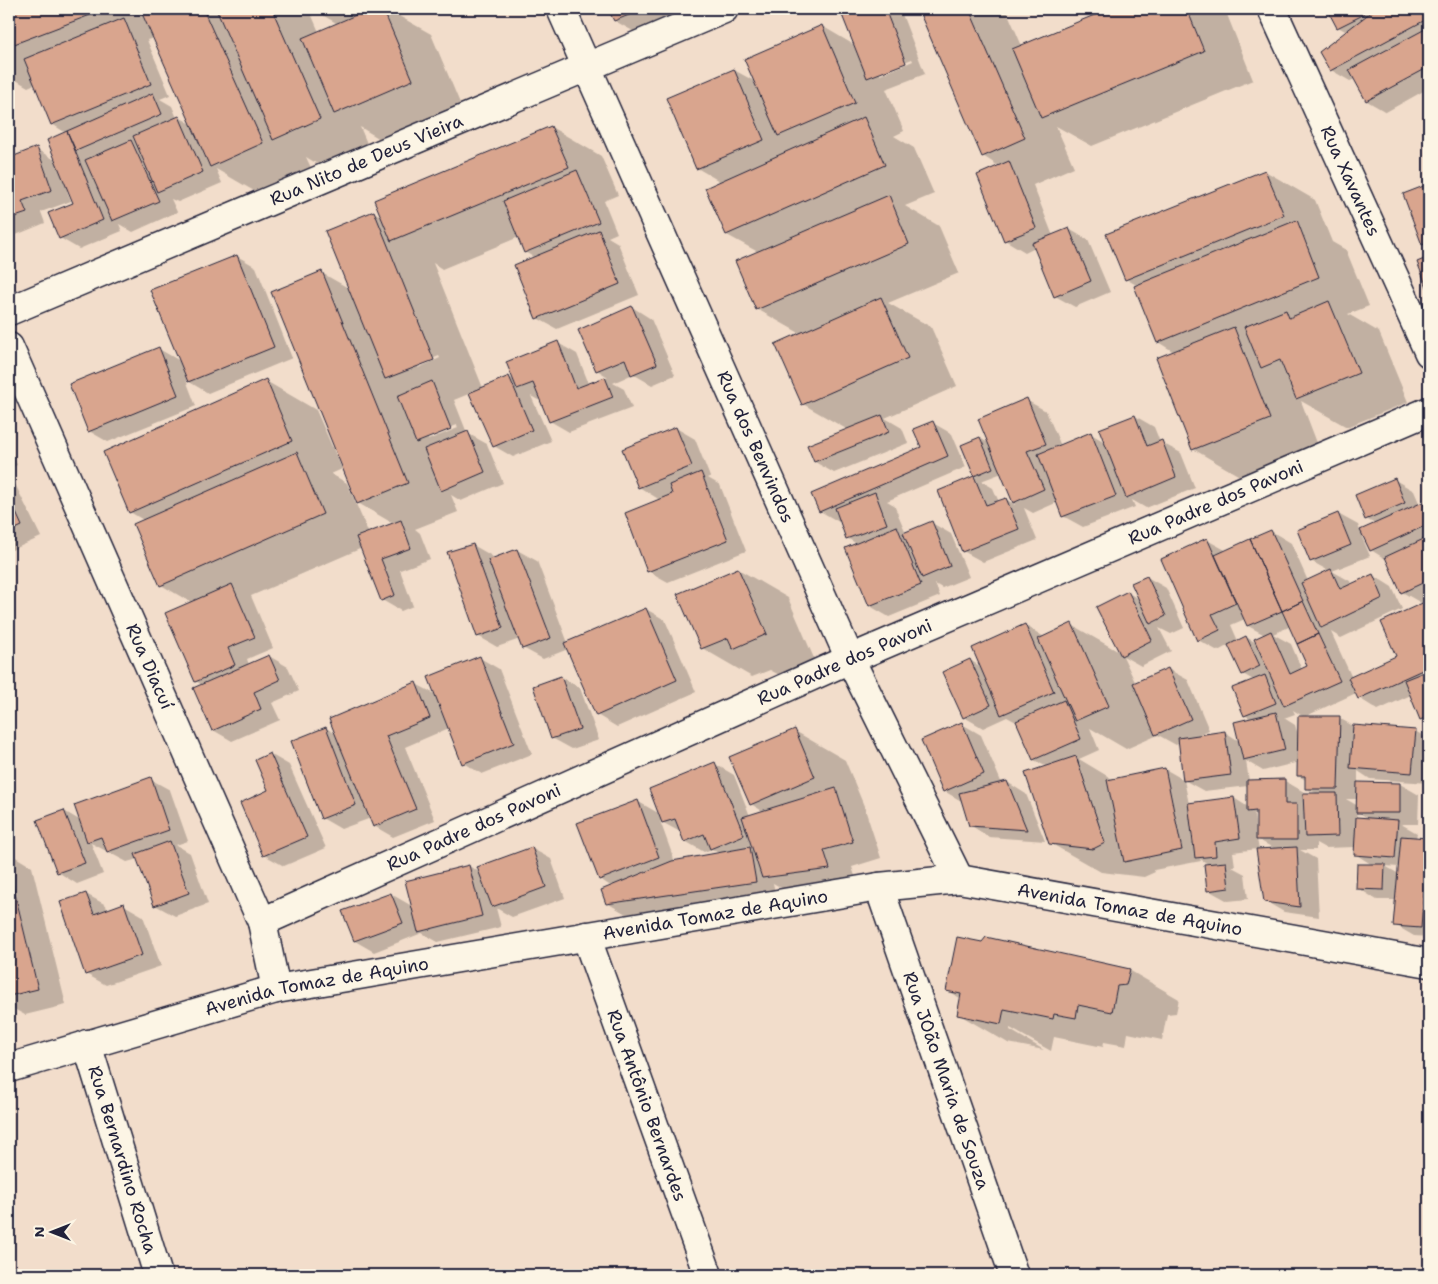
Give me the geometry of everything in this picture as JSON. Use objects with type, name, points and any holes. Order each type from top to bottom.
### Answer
[{"type":"street","name":"Rua dos Benvindos","points":[[561,9],[850,659],[959,879]]},
{"type":"street","name":"Rua Nito de Deus Vieira","points":[[9,311],[724,9]]},
{"type":"street","name":"Rua Xavantes","points":[[1272,9],[1429,354]]},
{"type":"street","name":"Rua Diacuí","points":[[9,347],[262,922],[276,989]]},
{"type":"street","name":"Rua Padre dos Pavoni","points":[[262,922],[850,659],[1429,411]]},
{"type":"street","name":"Avenida Tomaz de Aquino","points":[[9,1068],[276,989],[879,887],[959,879],[1429,963]]},
{"type":"street","name":"Rua JOão Maria de Souza","points":[[879,887],[1014,1275]]},
{"type":"street","name":"Rua Antônio Bernardes","points":[[586,936],[708,1275]]},
{"type":"street","name":"Rua Bernardino Rocha","points":[[87,1044],[158,1275]]},
{"type":"building","points":[[9,9],[106,9],[9,46]]},
{"type":"building","points":[[140,9],[203,9],[263,143],[210,167]]},
{"type":"building","points":[[216,9],[272,9],[320,119],[273,140]]},
{"type":"building","points":[[370,9],[383,9],[413,80],[334,114],[302,38]]},
{"type":"building","points":[[608,9],[644,9],[614,21]]},
{"type":"building","points":[[885,9],[906,63],[867,78],[840,10]]},
{"type":"building","points":[[918,9],[969,9],[1025,138],[982,157]]},
{"type":"building","points":[[1109,9],[1187,9],[1204,51],[1041,118],[1012,49]]},
{"type":"building","points":[[1327,9],[1367,9],[1361,16],[1337,28]]},
{"type":"building","points":[[1375,9],[1429,9],[1429,18],[1330,71],[1319,52]]},
{"type":"building","points":[[124,18],[151,84],[51,125],[24,59]]},
{"type":"building","points":[[822,25],[855,103],[778,136],[744,59]]},
{"type":"building","points":[[1429,27],[1429,67],[1366,101],[1349,70]]},
{"type":"building","points":[[734,69],[764,140],[696,169],[666,98]]},
{"type":"building","points":[[153,93],[162,114],[76,151],[67,131]]},
{"type":"building","points":[[179,116],[203,172],[157,192],[133,136]]},
{"type":"building","points":[[864,117],[885,165],[726,235],[705,188]]},
{"type":"building","points":[[551,126],[569,167],[391,241],[374,200]]},
{"type":"building","points":[[67,131],[103,220],[59,239],[48,213],[73,203],[47,140]]},
{"type":"building","points":[[131,140],[159,201],[112,221],[85,160]]},
{"type":"building","points":[[37,147],[52,190],[22,201],[27,213],[9,219],[9,158]]},
{"type":"building","points":[[1009,161],[1036,228],[1004,241],[977,175]]},
{"type":"building","points":[[577,170],[599,222],[524,253],[503,201]]},
{"type":"building","points":[[1265,170],[1284,215],[1125,280],[1106,234]]},
{"type":"building","points":[[1429,184],[1429,242],[1422,245],[1403,194]]},
{"type":"building","points":[[889,195],[909,244],[756,310],[735,261]]},
{"type":"building","points":[[374,211],[434,360],[385,379],[325,231]]},
{"type":"building","points":[[1297,220],[1319,277],[1157,343],[1134,286]]},
{"type":"building","points":[[1069,228],[1091,281],[1054,297],[1032,243]]},
{"type":"building","points":[[599,230],[620,284],[536,319],[514,265]]},
{"type":"building","points":[[237,255],[274,347],[188,382],[150,290]]},
{"type":"building","points":[[1429,257],[1429,292],[1417,262]]},
{"type":"building","points":[[322,271],[408,483],[357,504],[271,292]]},
{"type":"building","points":[[881,297],[908,358],[802,405],[775,344]]},
{"type":"building","points":[[1329,301],[1359,373],[1296,399],[1280,360],[1261,368],[1244,327],[1286,310],[1289,318]]},
{"type":"building","points":[[632,306],[657,364],[631,375],[625,359],[596,371],[578,330]]},
{"type":"building","points":[[1234,327],[1270,419],[1192,450],[1156,358]]},
{"type":"building","points":[[558,341],[576,388],[605,377],[613,397],[549,422],[533,383],[517,389],[506,362]]},
{"type":"building","points":[[159,347],[178,395],[88,432],[69,384]]},
{"type":"building","points":[[509,376],[532,430],[493,447],[469,393]]},
{"type":"building","points":[[266,379],[292,441],[129,513],[103,452]]},
{"type":"building","points":[[432,381],[451,429],[416,443],[397,396]]},
{"type":"building","points":[[1027,398],[1046,444],[1027,451],[1044,489],[1013,503],[978,419]]},
{"type":"building","points":[[882,415],[889,432],[814,462],[807,445]]},
{"type":"building","points":[[1135,415],[1147,446],[1162,440],[1176,477],[1126,498],[1099,429]]},
{"type":"building","points":[[933,421],[948,456],[819,512],[811,494],[921,447],[913,429]]},
{"type":"building","points":[[676,427],[692,466],[638,488],[622,449]]},
{"type":"building","points":[[468,431],[485,472],[441,491],[424,449]]},
{"type":"building","points":[[1091,432],[1116,496],[1062,517],[1038,454]]},
{"type":"building","points":[[980,437],[993,468],[974,476],[961,445]]},
{"type":"building","points":[[297,452],[323,514],[160,586],[133,524]]},
{"type":"building","points":[[701,472],[728,540],[647,572],[625,513],[672,494],[669,485]]},
{"type":"building","points":[[974,476],[986,505],[1006,498],[1019,529],[962,552],[938,491]]},
{"type":"building","points":[[1395,478],[1405,503],[1365,520],[1355,495]]},
{"type":"building","points":[[875,492],[887,524],[846,539],[835,508]]},
{"type":"building","points":[[9,497],[22,526],[9,532]]},
{"type":"building","points":[[1423,502],[1429,516],[1429,524],[1370,551],[1360,530]]},
{"type":"building","points":[[1338,513],[1351,545],[1310,562],[1297,530]]},
{"type":"building","points":[[401,520],[411,548],[381,559],[395,595],[381,601],[356,537]]},
{"type":"building","points":[[932,521],[950,566],[922,578],[903,533]]},
{"type":"building","points":[[897,526],[921,585],[869,606],[845,548]]},
{"type":"building","points":[[1271,530],[1303,601],[1282,611],[1250,539]]},
{"type":"building","points":[[1428,537],[1429,580],[1401,593],[1385,557]]},
{"type":"building","points":[[1207,538],[1236,603],[1212,614],[1220,630],[1197,641],[1161,559]]},
{"type":"building","points":[[1250,539],[1282,611],[1247,626],[1215,555]]},
{"type":"building","points":[[473,544],[503,628],[477,637],[447,552]]},
{"type":"building","points":[[517,549],[551,638],[522,649],[488,560]]},
{"type":"building","points":[[738,568],[767,634],[733,649],[728,638],[701,649],[677,594]]},
{"type":"building","points":[[1331,569],[1340,589],[1373,574],[1383,598],[1321,628],[1301,583]]},
{"type":"building","points":[[1147,576],[1166,616],[1150,624],[1131,583]]},
{"type":"building","points":[[232,584],[255,637],[228,648],[235,665],[195,682],[165,613]]},
{"type":"building","points":[[1128,591],[1152,640],[1121,656],[1096,607]]},
{"type":"building","points":[[1429,600],[1429,667],[1358,699],[1348,678],[1396,656],[1381,622]]},
{"type":"building","points":[[1303,601],[1318,634],[1297,644],[1282,611]]},
{"type":"building","points":[[646,608],[677,680],[596,716],[564,643]]},
{"type":"building","points":[[1072,623],[1109,706],[1075,721],[1038,639]]},
{"type":"building","points":[[1025,624],[1054,692],[1001,715],[972,648]]},
{"type":"building","points":[[1271,631],[1290,674],[1307,666],[1297,644],[1318,634],[1340,681],[1284,706],[1254,639]]},
{"type":"building","points":[[1246,636],[1260,666],[1242,675],[1228,645]]},
{"type":"building","points":[[269,655],[280,680],[254,692],[261,709],[212,731],[193,688]]},
{"type":"building","points":[[480,656],[514,743],[462,764],[428,677]]},
{"type":"building","points":[[970,659],[991,705],[963,718],[942,672]]},
{"type":"building","points":[[1168,668],[1191,719],[1155,735],[1133,683]]},
{"type":"building","points":[[1429,670],[1429,716],[1420,720],[1404,680]]},
{"type":"building","points":[[1265,675],[1276,703],[1244,716],[1232,688]]},
{"type":"building","points":[[561,676],[580,729],[551,739],[533,686]]},
{"type":"building","points":[[416,682],[430,718],[386,736],[416,809],[373,827],[329,719]]},
{"type":"building","points":[[1064,700],[1081,739],[1033,760],[1016,721]]},
{"type":"building","points":[[1276,712],[1285,750],[1243,760],[1234,722]]},
{"type":"building","points":[[1298,716],[1340,716],[1338,789],[1305,789],[1305,776],[1297,776]]},
{"type":"building","points":[[962,722],[984,774],[943,792],[921,740]]},
{"type":"building","points":[[1353,725],[1416,730],[1412,773],[1350,768]]},
{"type":"building","points":[[326,727],[356,805],[321,819],[291,741]]},
{"type":"building","points":[[795,729],[815,777],[750,805],[729,757]]},
{"type":"building","points":[[1225,731],[1231,775],[1183,781],[1178,738]]},
{"type":"building","points":[[270,753],[307,837],[263,856],[240,803],[268,790],[255,760]]},
{"type":"building","points":[[1076,756],[1105,843],[1093,849],[1049,844],[1025,773]]},
{"type":"building","points":[[715,762],[744,835],[710,849],[704,834],[684,842],[675,819],[662,823],[649,789]]},
{"type":"building","points":[[1165,768],[1182,850],[1124,862],[1107,780]]},
{"type":"building","points":[[151,777],[169,830],[107,852],[101,837],[87,842],[74,805]]},
{"type":"building","points":[[1285,779],[1285,804],[1297,804],[1297,840],[1256,840],[1256,811],[1247,812],[1247,780]]},
{"type":"building","points":[[1007,781],[1027,830],[969,826],[959,793]]},
{"type":"building","points":[[1357,782],[1400,783],[1400,813],[1356,813]]},
{"type":"building","points":[[836,788],[853,842],[824,850],[830,869],[762,878],[742,817]]},
{"type":"building","points":[[1303,793],[1337,793],[1338,836],[1305,837]]},
{"type":"building","points":[[1234,797],[1240,838],[1215,842],[1216,856],[1195,858],[1188,803]]},
{"type":"building","points":[[638,800],[659,857],[599,880],[577,823]]},
{"type":"building","points":[[64,810],[85,863],[57,873],[37,820]]},
{"type":"building","points":[[1356,817],[1398,820],[1395,858],[1354,855]]},
{"type":"building","points":[[1401,836],[1428,838],[1421,928],[1393,926]]},
{"type":"building","points":[[170,841],[189,893],[154,906],[135,854]]},
{"type":"building","points":[[532,847],[546,887],[492,907],[477,867]]},
{"type":"building","points":[[750,847],[756,882],[606,904],[601,890],[672,861]]},
{"type":"building","points":[[1297,847],[1300,907],[1264,902],[1256,849]]},
{"type":"building","points":[[1226,862],[1229,888],[1207,891],[1204,864]]},
{"type":"building","points":[[1357,864],[1385,864],[1384,890],[1356,889]]},
{"type":"building","points":[[469,865],[482,916],[418,932],[405,881]]},
{"type":"building","points":[[9,869],[38,989],[9,996]]},
{"type":"building","points":[[86,893],[94,914],[124,903],[142,955],[85,975],[60,902]]},
{"type":"building","points":[[391,893],[403,923],[354,941],[342,911]]},
{"type":"building","points":[[957,937],[982,942],[986,937],[1130,969],[1126,985],[1117,986],[1112,1012],[1078,1005],[1076,1018],[1054,1014],[1053,1019],[1004,1009],[1001,1024],[957,1015],[961,994],[946,991]]}]
